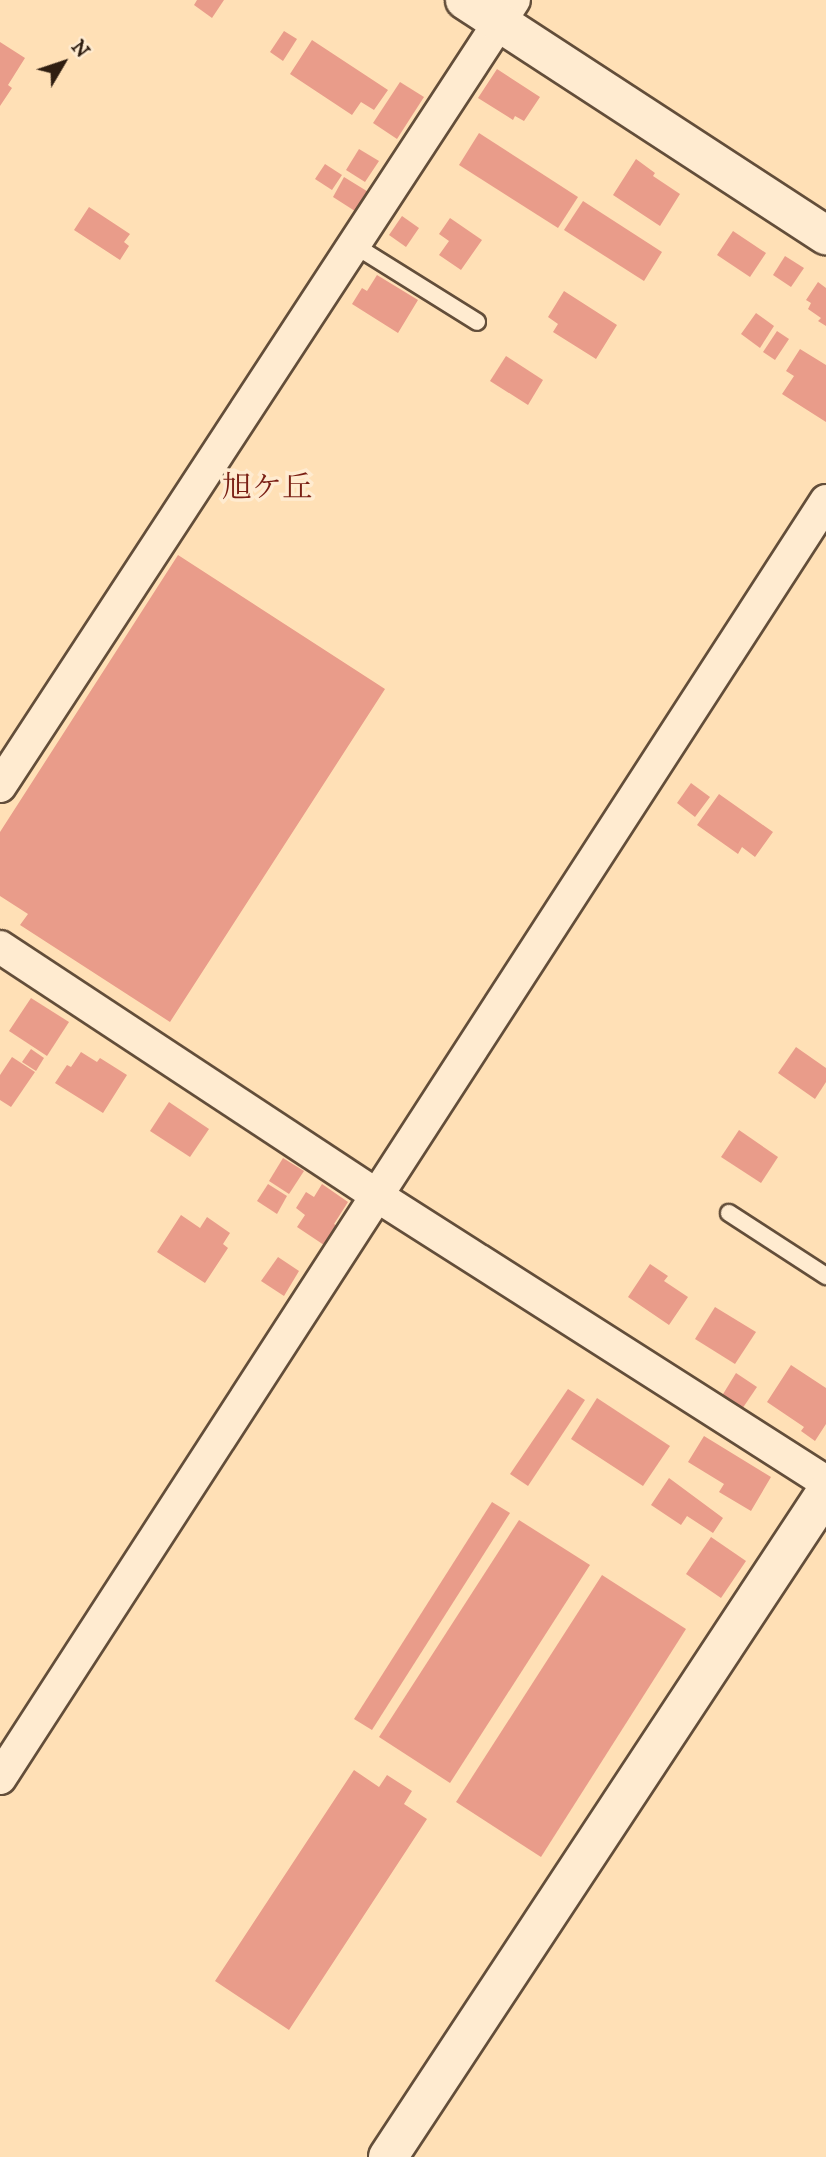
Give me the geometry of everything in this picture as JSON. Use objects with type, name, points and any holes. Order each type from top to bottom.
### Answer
[{"type":"street","points":[[465,0],[507,11],[826,235]]},
{"type":"street","points":[[0,786],[507,11]]},
{"type":"street","points":[[0,1778],[379,1197],[826,501]]},
{"type":"street","points":[[0,947],[379,1197],[826,1482]]},
{"type":"street","points":[[388,2157],[826,1492]]},
{"type":"lane","points":[[354,245],[477,322]]},
{"type":"lane","points":[[729,1213],[826,1276]]},
{"type":"building","points":[[197,0],[224,0],[212,18],[194,5]]},
{"type":"building","points":[[284,31],[297,39],[283,61],[270,52]]},
{"type":"building","points":[[312,40],[388,90],[374,110],[361,102],[352,115],[290,74]]},
{"type":"building","points":[[0,42],[25,58],[8,85],[12,88],[0,106]]},
{"type":"building","points":[[497,69],[540,97],[524,121],[515,116],[513,120],[478,98]]},
{"type":"building","points":[[400,82],[424,97],[397,139],[373,123]]},
{"type":"building","points":[[479,133],[578,197],[558,228],[459,165]]},
{"type":"building","points":[[359,149],[379,161],[365,182],[346,170]]},
{"type":"building","points":[[636,159],[655,173],[653,176],[680,194],[660,226],[613,195]]},
{"type":"building","points":[[325,164],[342,175],[332,190],[315,179]]},
{"type":"building","points":[[344,177],[370,193],[358,213],[333,197]]},
{"type":"building","points":[[583,201],[662,252],[644,281],[564,230]]},
{"type":"building","points":[[89,207],[130,234],[124,242],[129,246],[120,260],[74,230]]},
{"type":"building","points":[[402,216],[419,228],[406,247],[389,235]]},
{"type":"building","points":[[450,218],[482,240],[461,270],[439,255],[449,241],[439,234]]},
{"type":"building","points":[[733,231],[766,253],[750,277],[717,255]]},
{"type":"building","points":[[785,256],[804,268],[791,287],[773,275]]},
{"type":"building","points":[[377,275],[418,300],[398,333],[352,304],[362,288],[367,291]]},
{"type":"building","points":[[818,282],[826,288],[826,326],[818,321],[821,318],[808,309],[811,303],[806,300]]},
{"type":"building","points":[[564,291],[617,325],[596,359],[553,332],[558,324],[548,317]]},
{"type":"building","points":[[756,313],[774,326],[760,348],[741,334]]},
{"type":"building","points":[[777,331],[789,339],[775,360],[763,352]]},
{"type":"building","points":[[800,349],[826,365],[826,422],[782,394],[794,376],[786,371]]},
{"type":"building","points":[[506,356],[543,380],[528,405],[490,381]]},
{"type":"building","points":[[178,555],[385,689],[170,1022],[20,925],[28,914],[0,896],[0,832]]},
{"type":"building","points":[[691,783],[710,797],[695,817],[677,803]]},
{"type":"building","points":[[719,794],[773,832],[755,857],[742,847],[738,854],[697,825]]},
{"type":"building","points":[[31,998],[69,1022],[47,1056],[9,1031]]},
{"type":"building","points":[[796,1047],[826,1068],[826,1082],[815,1099],[778,1073]]},
{"type":"building","points":[[31,1049],[44,1058],[36,1071],[22,1062]]},
{"type":"building","points":[[81,1052],[97,1062],[100,1058],[127,1075],[103,1113],[55,1083],[67,1065],[71,1067]]},
{"type":"building","points":[[12,1057],[35,1072],[11,1107],[0,1100],[0,1075]]},
{"type":"building","points":[[169,1102],[209,1129],[190,1157],[150,1131]]},
{"type":"building","points":[[739,1130],[778,1157],[761,1183],[721,1157]]},
{"type":"building","points":[[283,1158],[304,1171],[289,1194],[269,1181]]},
{"type":"building","points":[[268,1184],[287,1196],[277,1214],[257,1201]]},
{"type":"building","points":[[322,1184],[348,1202],[334,1224],[340,1228],[327,1247],[297,1227],[305,1215],[296,1208],[306,1192],[314,1197]]},
{"type":"building","points":[[181,1215],[200,1228],[207,1217],[230,1233],[223,1244],[228,1248],[205,1283],[157,1252]]},
{"type":"building","points":[[278,1257],[299,1271],[284,1296],[261,1281]]},
{"type":"building","points":[[650,1264],[668,1276],[664,1281],[688,1297],[669,1325],[628,1297]]},
{"type":"building","points":[[715,1307],[756,1332],[735,1364],[695,1339]]},
{"type":"building","points":[[791,1365],[826,1388],[826,1424],[815,1441],[801,1431],[804,1427],[767,1402]]},
{"type":"building","points":[[736,1373],[757,1387],[740,1412],[720,1399]]},
{"type":"building","points":[[568,1389],[585,1400],[528,1486],[510,1474]]},
{"type":"building","points":[[597,1398],[670,1446],[643,1486],[571,1439]]},
{"type":"building","points":[[704,1436],[771,1477],[751,1511],[719,1492],[724,1484],[688,1462]]},
{"type":"building","points":[[669,1478],[723,1518],[713,1533],[687,1516],[681,1525],[651,1505]]},
{"type":"building","points":[[492,1502],[510,1513],[372,1730],[354,1719]]},
{"type":"building","points":[[519,1520],[590,1565],[450,1783],[379,1737]]},
{"type":"building","points":[[711,1537],[746,1561],[721,1598],[686,1574]]},
{"type":"building","points":[[602,1575],[686,1629],[541,1857],[456,1802]]},
{"type":"building","points":[[354,1770],[379,1787],[387,1775],[412,1791],[404,1804],[427,1819],[289,2030],[215,1981]]},
{"type":"district","name":"旭ケ丘","points":[[267,489]]}]
